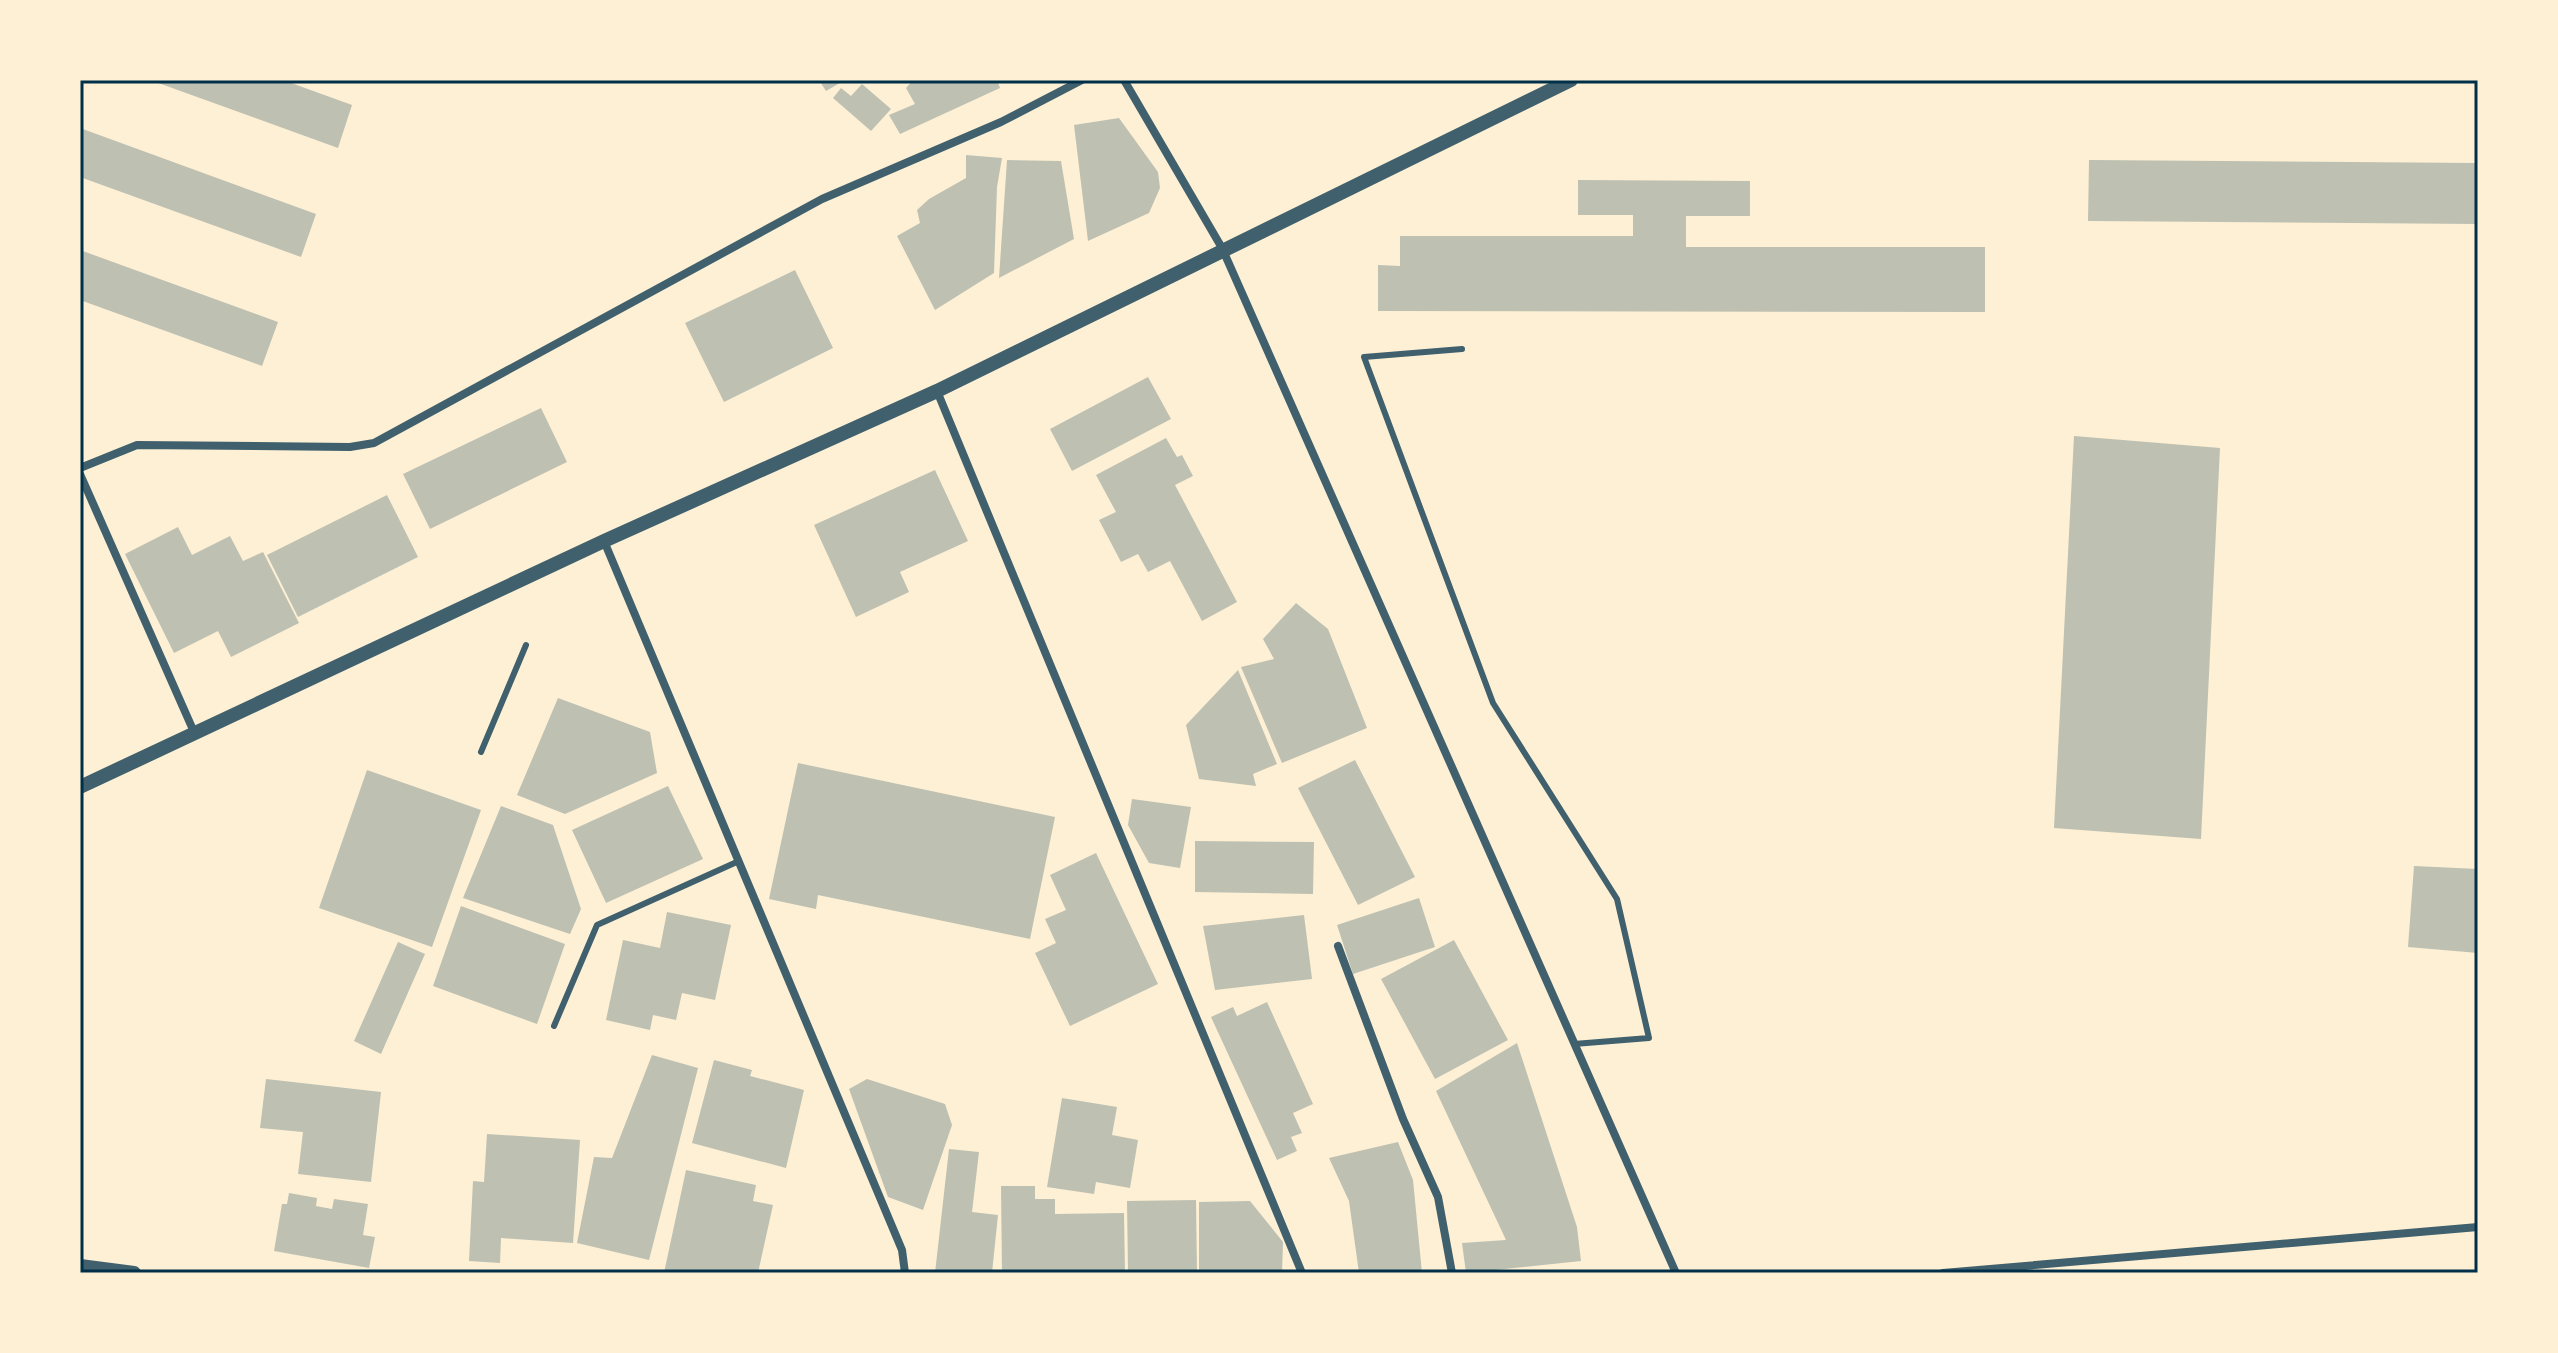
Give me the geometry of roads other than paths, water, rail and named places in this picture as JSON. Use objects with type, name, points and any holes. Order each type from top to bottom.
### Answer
[{"type":"street","points":[[194,732],[80,471],[137,445],[350,447],[374,443],[822,199],[1001,122],[1082,80]]},
{"type":"street","points":[[1124,80],[1222,248],[1676,1273]]},
{"type":"street","points":[[80,787],[604,541],[937,391],[1222,248],[1571,80]]},
{"type":"street","points":[[937,391],[1302,1273]]},
{"type":"street","points":[[604,541],[902,1250],[905,1273]]},
{"type":"street","points":[[1338,946],[1403,1119],[1438,1197],[1452,1273]]},
{"type":"street","points":[[1943,1273],[2478,1227]]},
{"type":"street","points":[[80,1266],[134,1273]]},
{"type":"lane","points":[[1462,349],[1364,357],[1493,703],[1617,899],[1649,1038],[1574,1044]]},
{"type":"lane","points":[[481,752],[526,645]]},
{"type":"lane","points":[[554,1026],[597,925],[739,861]]}]
